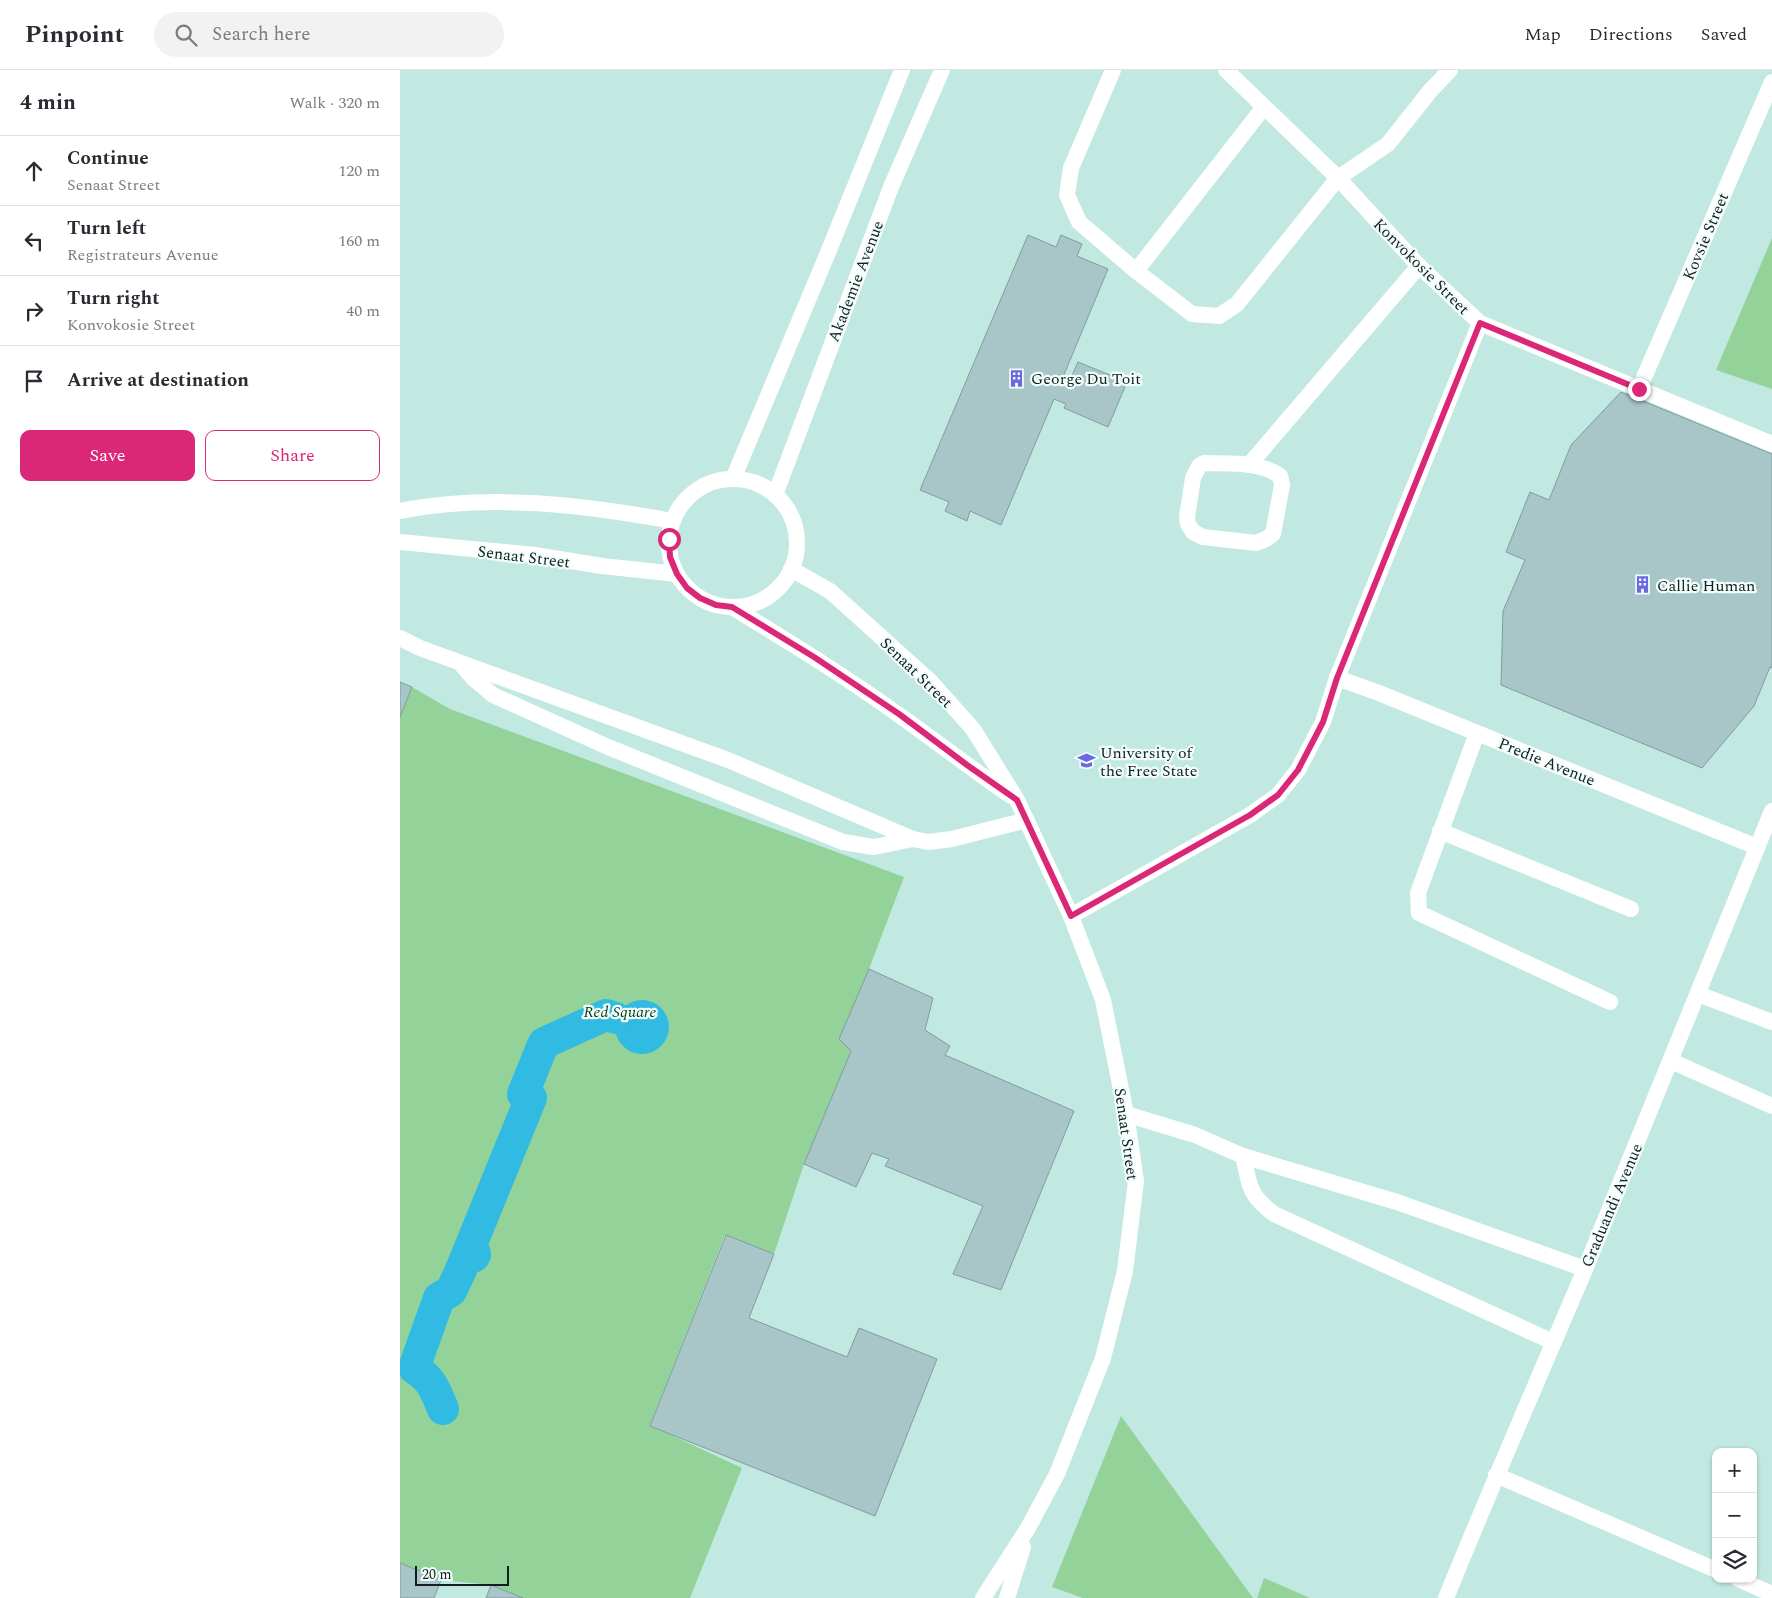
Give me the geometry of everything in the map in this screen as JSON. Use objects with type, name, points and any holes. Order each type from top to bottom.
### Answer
[{"type":"lane","points":[[733,479],[902,70]]},
{"type":"lane","name":"Akademie Avenue","points":[[775,494],[891,188],[942,70]]},
{"type":"lane","points":[[1113,70],[1071,168],[1067,195],[1079,222],[1136,271],[1192,314],[1219,316],[1237,304],[1338,178],[1388,144],[1450,70]]},
{"type":"lane","name":"Konvokosie Street","points":[[1226,70],[1338,178],[1419,266],[1480,323],[1772,444]]},
{"type":"lane","name":"Kovsie Street","points":[[1639,389],[1772,82]]},
{"type":"lane","points":[[1136,271],[1264,107]]},
{"type":"lane","points":[[1248,465],[1419,266]]},
{"type":"lane","points":[[1071,916],[1250,815],[1278,795],[1298,770],[1323,722],[1337,678],[1480,323]]},
{"type":"lane","points":[[1204,463],[1248,465],[1273,470],[1280,476],[1282,485],[1273,534],[1256,543],[1203,537],[1193,532],[1188,524],[1187,517],[1193,478],[1199,466],[1204,463]]},
{"type":"lane","name":"Senaat Street","points":[[733,479],[748,480],[775,494],[788,510],[796,529],[796,549],[791,569],[784,582],[774,592],[761,600],[747,605],[732,607],[716,605],[700,598],[687,588],[677,574],[670,557],[669,539],[673,521],[682,504],[696,490],[714,482],[733,479]]},
{"type":"lane","points":[[400,511],[469,502],[535,504],[617,511],[673,521]]},
{"type":"lane","name":"Senaat Street","points":[[400,542],[535,555],[677,574]]},
{"type":"lane","name":"Senaat Street","points":[[791,569],[830,591],[931,682],[973,729],[1017,800],[1071,916],[1103,1000],[1126,1114],[1136,1180],[1125,1271],[1103,1358],[1056,1474],[1028,1528],[983,1598]]},
{"type":"lane","name":"Senaat Street","points":[[732,607],[844,678],[1017,800]]},
{"type":"lane","points":[[400,638],[420,648],[728,760],[913,839],[928,842],[952,839],[1027,820]]},
{"type":"lane","points":[[459,662],[474,679],[493,695],[608,748],[843,842],[874,847],[913,839]]},
{"type":"lane","name":"Predie Avenue","points":[[1337,678],[1477,732],[1757,847]]},
{"type":"lane","points":[[1477,732],[1418,893],[1419,913],[1610,1002]]},
{"type":"lane","name":"Graduandi Avenue","points":[[1446,1598],[1496,1475],[1585,1269],[1772,811]]},
{"type":"lane","points":[[1440,831],[1631,909]]},
{"type":"lane","points":[[1698,994],[1772,1022]]},
{"type":"lane","points":[[1671,1061],[1772,1106]]},
{"type":"lane","points":[[1126,1114],[1195,1135],[1244,1156],[1397,1202],[1585,1269]]},
{"type":"lane","points":[[1244,1156],[1251,1189],[1258,1201],[1274,1214],[1553,1342]]},
{"type":"lane","points":[[1496,1475],[1712,1568]]},
{"type":"lane","name":"Senaat Street","points":[[1007,1598],[1028,1528]]},
{"type":"lane","points":[[1747,1583],[1772,1594]]},
{"type":"shaded area","name":"University of the Free State","points":[[400,70],[1772,70],[1772,1598],[400,1598]]},
{"type":"green space","points":[[1772,238],[1772,389],[1716,370]]},
{"type":"green space","name":"Red Square","points":[[412,687],[450,709],[904,877],[869,969],[839,1039],[851,1051],[804,1164],[774,1254],[725,1235],[650,1425],[742,1468],[690,1598],[523,1598],[491,1585],[441,1580],[400,1563],[400,717]]},
{"type":"green space","points":[[1121,1416],[1253,1598],[1083,1598],[1052,1587]]},
{"type":"green space","points":[[1264,1578],[1310,1598],[1257,1598]]},
{"type":"water","points":[[637,1000],[647,1000],[657,1004],[665,1012],[669,1027],[665,1042],[657,1050],[647,1054],[637,1054],[627,1050],[619,1042],[615,1032],[615,1022],[619,1012],[627,1004]]},
{"type":"water","points":[[472,1235],[486,1240],[491,1254],[486,1268],[472,1273],[458,1268],[453,1254],[458,1240]]},
{"type":"building","name":"George Du Toit","points":[[1028,235],[1056,247],[1061,235],[1082,244],[1077,256],[1108,269],[1063,377],[1070,380],[1078,362],[1127,382],[1108,427],[1064,408],[1066,404],[1054,399],[1001,525],[970,511],[967,521],[945,511],[949,502],[920,490]]},
{"type":"building","name":"Callie Human","points":[[1621,392],[1772,454],[1772,668],[1770,667],[1754,706],[1702,768],[1501,685],[1503,611],[1525,560],[1506,552],[1530,492],[1549,500],[1571,445]]},
{"type":"building","points":[[400,682],[412,687],[400,717]]},
{"type":"building","points":[[869,969],[933,998],[925,1030],[950,1046],[945,1055],[1074,1111],[1001,1290],[953,1274],[983,1206],[885,1166],[889,1159],[872,1153],[856,1187],[804,1164],[851,1051],[839,1039]]},
{"type":"building","points":[[726,1235],[774,1254],[749,1318],[847,1357],[859,1328],[937,1359],[875,1516],[650,1426]]},
{"type":"building","points":[[400,1563],[441,1580],[434,1598],[400,1598]]},
{"type":"building","points":[[491,1585],[523,1598],[486,1598]]},
{"type":"waterway","points":[[443,1409],[429,1381],[414,1368],[439,1298],[451,1291],[460,1272],[531,1098],[523,1094],[542,1047],[544,1043],[606,1015],[616,1018]]},
{"type":"place","name":"George Du Toit","points":[[1017,378]]},
{"type":"place","name":"Callie Human","points":[[1643,585]]},
{"type":"place","name":"University of the Free State","points":[[1086,761]]},
{"type":"route","points":[[669,539],[670,557],[677,574],[687,588],[700,598],[716,605],[732,607],[814,657],[899,714],[1017,800],[1071,916],[1250,815],[1278,795],[1298,770],[1323,722],[1337,678],[1480,323],[1639,389]]}]
